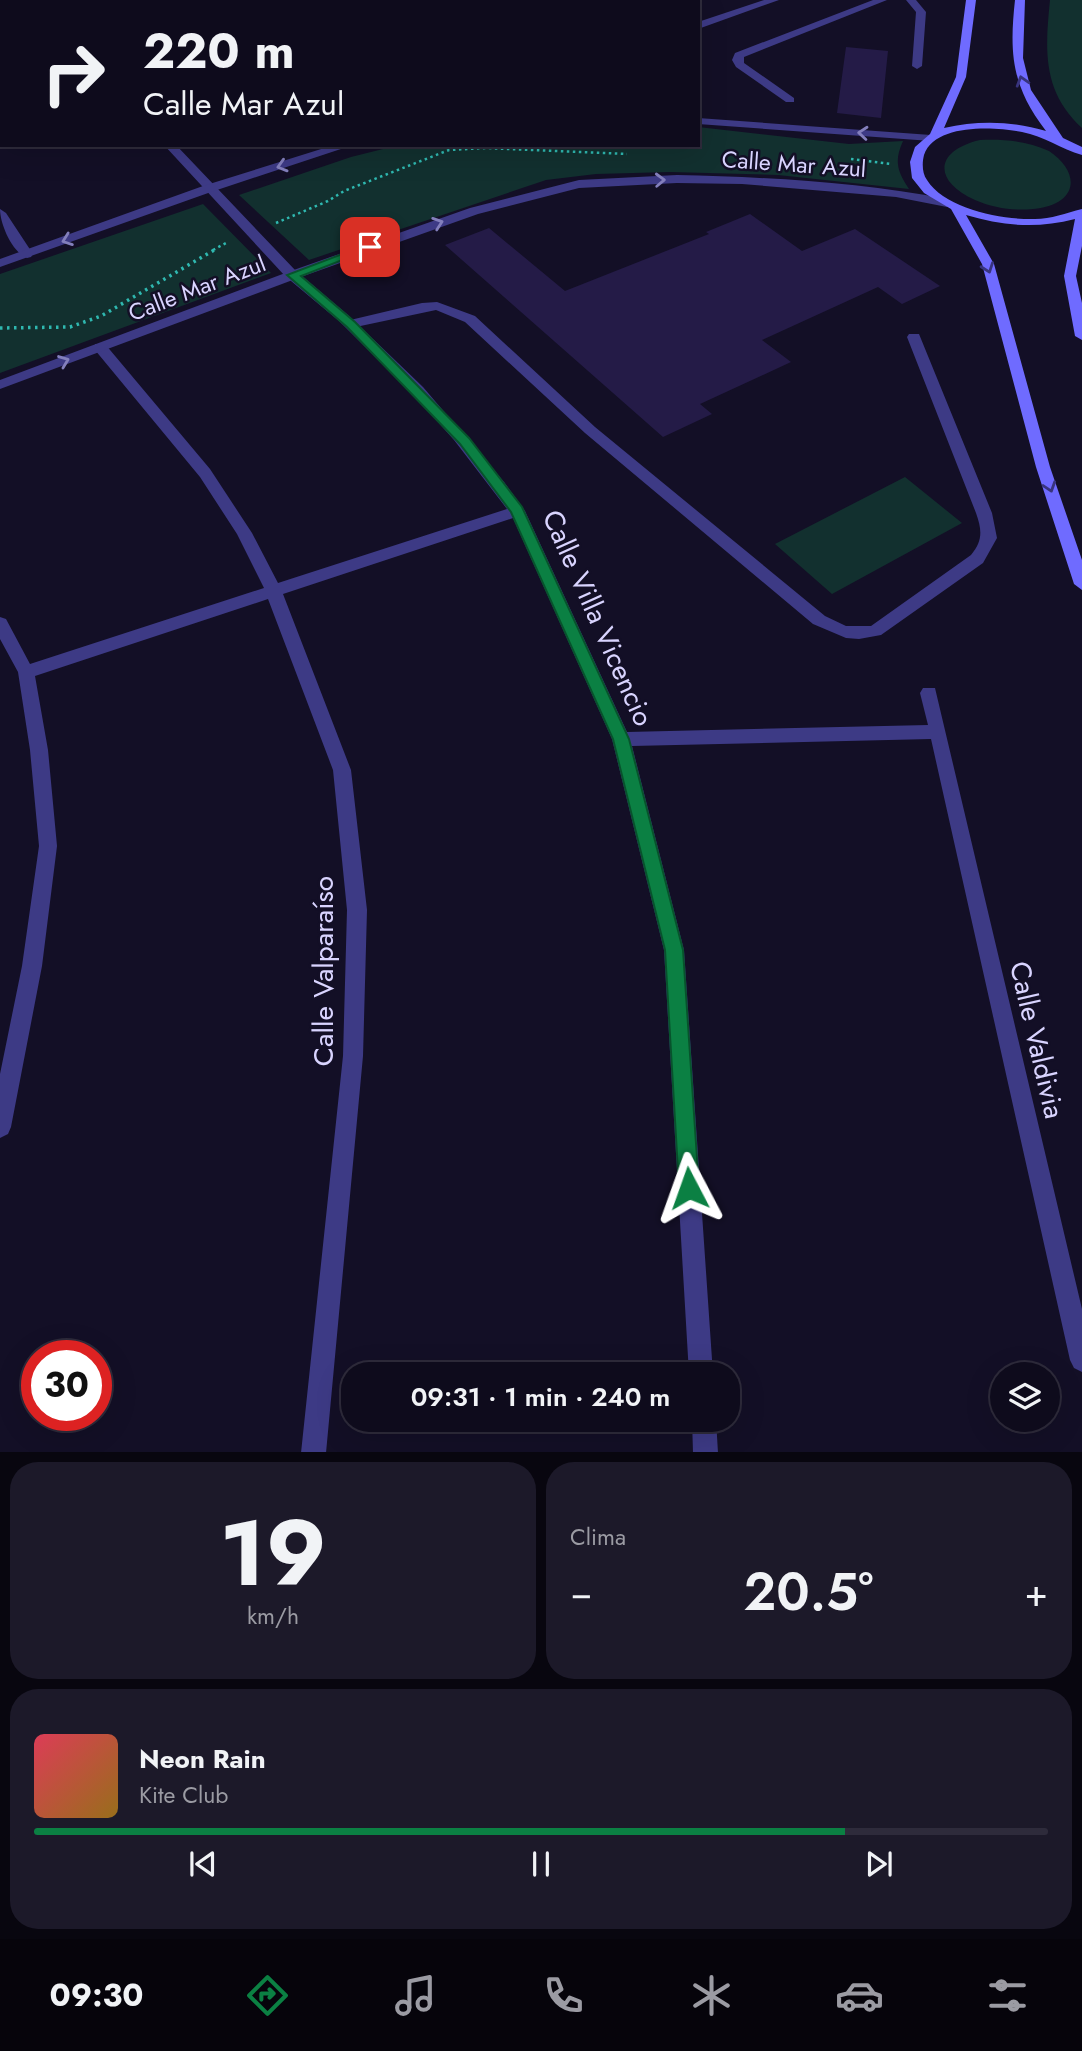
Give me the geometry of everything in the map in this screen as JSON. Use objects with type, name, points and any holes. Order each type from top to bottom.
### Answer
[{"type":"main road","points":[[971,0],[961,77],[954,98],[933,137],[917,154],[915,166],[919,179],[930,191],[952,206],[981,217],[1037,223],[1062,220],[1082,213]]},
{"type":"main road","points":[[1020,0],[1016,34],[1020,79],[1040,116],[1058,139]]},
{"type":"main road","points":[[933,137],[959,127],[1003,126],[1031,130],[1076,145],[1082,152]]},
{"type":"main road","points":[[952,206],[988,264],[1043,467],[1082,584]]},
{"type":"main road","points":[[1082,213],[1070,276],[1077,289],[1082,336]]},
{"type":"street","points":[[700,25],[774,0]]},
{"type":"street","points":[[790,100],[740,65],[737,60],[739,55],[882,0]]},
{"type":"street","points":[[911,0],[920,12],[917,65]]},
{"type":"street","name":"Calle Mar Azul","points":[[700,121],[933,137]]},
{"type":"street","name":"Calle Villa Vicencio","points":[[172,147],[208,189],[293,275],[351,324],[464,441],[517,511],[621,739],[674,950],[700,1362]]},
{"type":"street","points":[[0,263],[208,189],[341,147]]},
{"type":"street","name":"Calle Mar Azul","points":[[0,385],[293,275],[474,211],[579,184],[677,179],[742,180],[896,193],[952,206]]},
{"type":"street","points":[[0,213],[27,254]]},
{"type":"street","points":[[351,324],[437,306],[470,319],[590,430],[820,620],[838,632],[858,634],[875,631],[977,559],[989,547],[990,533],[984,513],[914,337]]},
{"type":"street","name":"Calle Valparaíso","points":[[100,347],[205,473],[244,533],[272,590],[308,676],[342,771],[357,910],[353,1056],[313,1452]]},
{"type":"street","points":[[26,672],[517,511]]},
{"type":"street","points":[[0,622],[26,672],[39,750],[48,846],[32,966],[9,1094],[0,1127]]},
{"type":"street","name":"Calle Valdivia","points":[[929,693],[1082,1360]]},
{"type":"street","points":[[621,739],[938,732]]},
{"type":"street","points":[[705,1432],[706,1452]]},
{"type":"green space","points":[[1050,0],[1082,0],[1082,128],[1059,99],[1049,69],[1047,36]]},
{"type":"green space","points":[[700,127],[849,144],[903,141],[898,154],[898,166],[909,189],[778,175],[670,172],[596,174],[546,180],[309,260],[239,195],[351,157],[391,147],[700,147]]},
{"type":"green space","points":[[980,140],[1015,141],[1049,151],[1067,169],[1070,187],[1067,195],[1048,206],[1018,210],[989,205],[961,192],[946,176],[944,167],[954,151]]},
{"type":"green space","points":[[203,204],[271,273],[0,373],[0,274]]},
{"type":"green space","points":[[905,477],[962,523],[832,594],[775,544]]},
{"type":"building","points":[[846,47],[888,51],[881,118],[837,113]]},
{"type":"building","points":[[750,214],[802,251],[855,229],[940,286],[902,304],[878,287],[762,340],[791,362],[700,404],[712,414],[663,437],[445,245],[489,228],[565,291],[709,234],[706,232]]},
{"type":"route","points":[[370,247],[293,275],[351,324],[464,441],[494,478],[517,511],[621,739],[674,950],[689,1188]]}]
